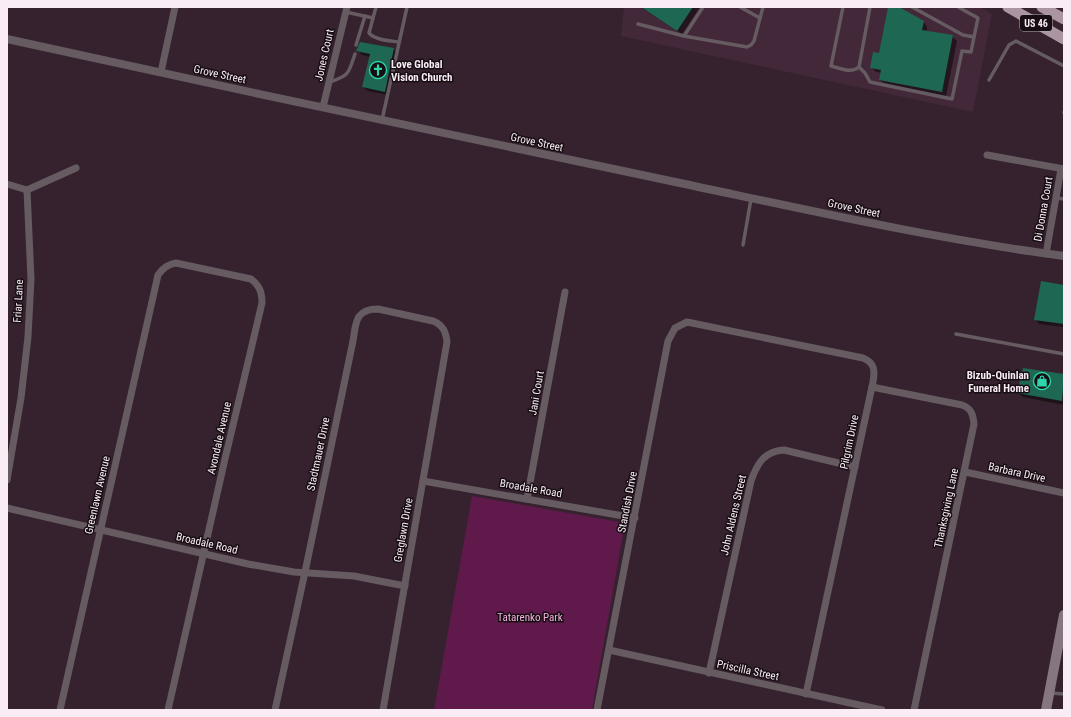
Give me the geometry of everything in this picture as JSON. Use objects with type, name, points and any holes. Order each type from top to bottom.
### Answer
[{"type":"highway","name":"US 46","points":[[1008,7],[1064,39]]},
{"type":"highway","name":"US 46","points":[[1042,7],[1064,19]]},
{"type":"main road","points":[[1046,710],[1064,615]]},
{"type":"street","points":[[161,72],[175,7]]},
{"type":"street","name":"Jones Court","points":[[323,107],[346,9]]},
{"type":"street","name":"Grove Street","points":[[7,39],[482,142],[891,227],[992,246],[1064,256]]},
{"type":"street","name":"Di Donna Court","points":[[987,155],[1063,169],[1060,198],[1046,254]]},
{"type":"street","points":[[7,184],[27,190],[76,168]]},
{"type":"street","name":"Friar Lane","points":[[7,480],[19,413],[28,337],[31,279],[27,190]]},
{"type":"street","name":"Avondale Avenue","points":[[156,284],[158,275],[162,270],[172,263],[176,263],[251,280],[258,286],[262,296],[262,303],[168,710]]},
{"type":"street","name":"Greenlawn Avenue","points":[[60,710],[156,284]]},
{"type":"street","name":"Jani Court","points":[[527,499],[566,292]]},
{"type":"street","name":"Stadtmauer Drive","points":[[275,710],[353,341],[356,320],[364,311],[378,309],[433,320],[442,326],[447,336],[445,353]]},
{"type":"street","name":"Standish Drive","points":[[597,710],[668,341],[673,331],[680,325],[687,322],[704,325]]},
{"type":"street","name":"Pilgrim Drive","points":[[704,325],[863,358],[868,360],[874,368],[872,387],[806,694]]},
{"type":"street","name":"Greglawn Drive","points":[[383,710],[445,353]]},
{"type":"street","name":"Thanksgiving Lane","points":[[872,387],[962,405],[970,409],[974,416],[974,424],[965,472],[914,710]]},
{"type":"street","name":"John Aldens Street","points":[[709,673],[751,481],[755,469],[767,455],[775,451],[784,450],[855,467]]},
{"type":"street","name":"Barbara Drive","points":[[965,472],[1064,493]]},
{"type":"street","name":"Broadale Road","points":[[423,481],[635,518]]},
{"type":"street","name":"Broadale Road","points":[[7,508],[248,564],[294,572],[354,576],[405,586]]},
{"type":"street","name":"Priscilla Street","points":[[609,650],[882,710]]},
{"type":"lane","points":[[376,7],[369,33],[371,36],[376,38],[399,42]]},
{"type":"lane","points":[[382,120],[407,7]]},
{"type":"lane","points":[[684,36],[703,7]]},
{"type":"lane","points":[[740,7],[760,18]]},
{"type":"lane","points":[[638,24],[684,36],[746,47],[751,45],[754,41],[763,7]]},
{"type":"lane","points":[[843,7],[831,66],[851,71],[859,67],[870,7]]},
{"type":"lane","points":[[912,7],[964,35],[974,37]]},
{"type":"lane","points":[[859,67],[865,73],[870,82],[952,99],[962,51],[971,52],[978,18],[958,7]]},
{"type":"lane","points":[[346,9],[373,18]]},
{"type":"lane","points":[[356,45],[365,16]]},
{"type":"lane","points":[[989,80],[1009,45],[1016,41],[1064,66]]},
{"type":"lane","points":[[329,82],[346,75],[350,70],[355,54]]},
{"type":"lane","points":[[743,245],[751,198]]},
{"type":"lane","points":[[956,334],[1064,354]]},
{"type":"lane","points":[[1050,693],[1064,694]]},
{"type":"shaded area","points":[[624,7],[980,7],[992,14],[973,112],[621,36]]},
{"type":"green space","name":"Tatarenko Park","points":[[472,496],[625,523],[592,710],[434,710]]},
{"type":"building","points":[[641,7],[693,7],[677,31]]},
{"type":"building","points":[[888,7],[899,7],[924,21],[922,30],[953,35],[942,92],[879,80],[881,70],[870,68],[873,52],[879,53]]},
{"type":"building","name":"Love Global Vision Church","points":[[360,42],[394,48],[385,92],[362,87],[370,54],[356,51]]},
{"type":"building","points":[[1041,281],[1064,285],[1064,324],[1034,320]]},
{"type":"building","name":"Bizub-Quinlan Funeral Home","points":[[1023,368],[1064,374],[1062,401],[1017,393]]},
{"type":"place","name":"Love Global Vision Church","points":[[378,70]]},
{"type":"place","name":"Bizub-Quinlan Funeral Home","points":[[1042,381]]}]
